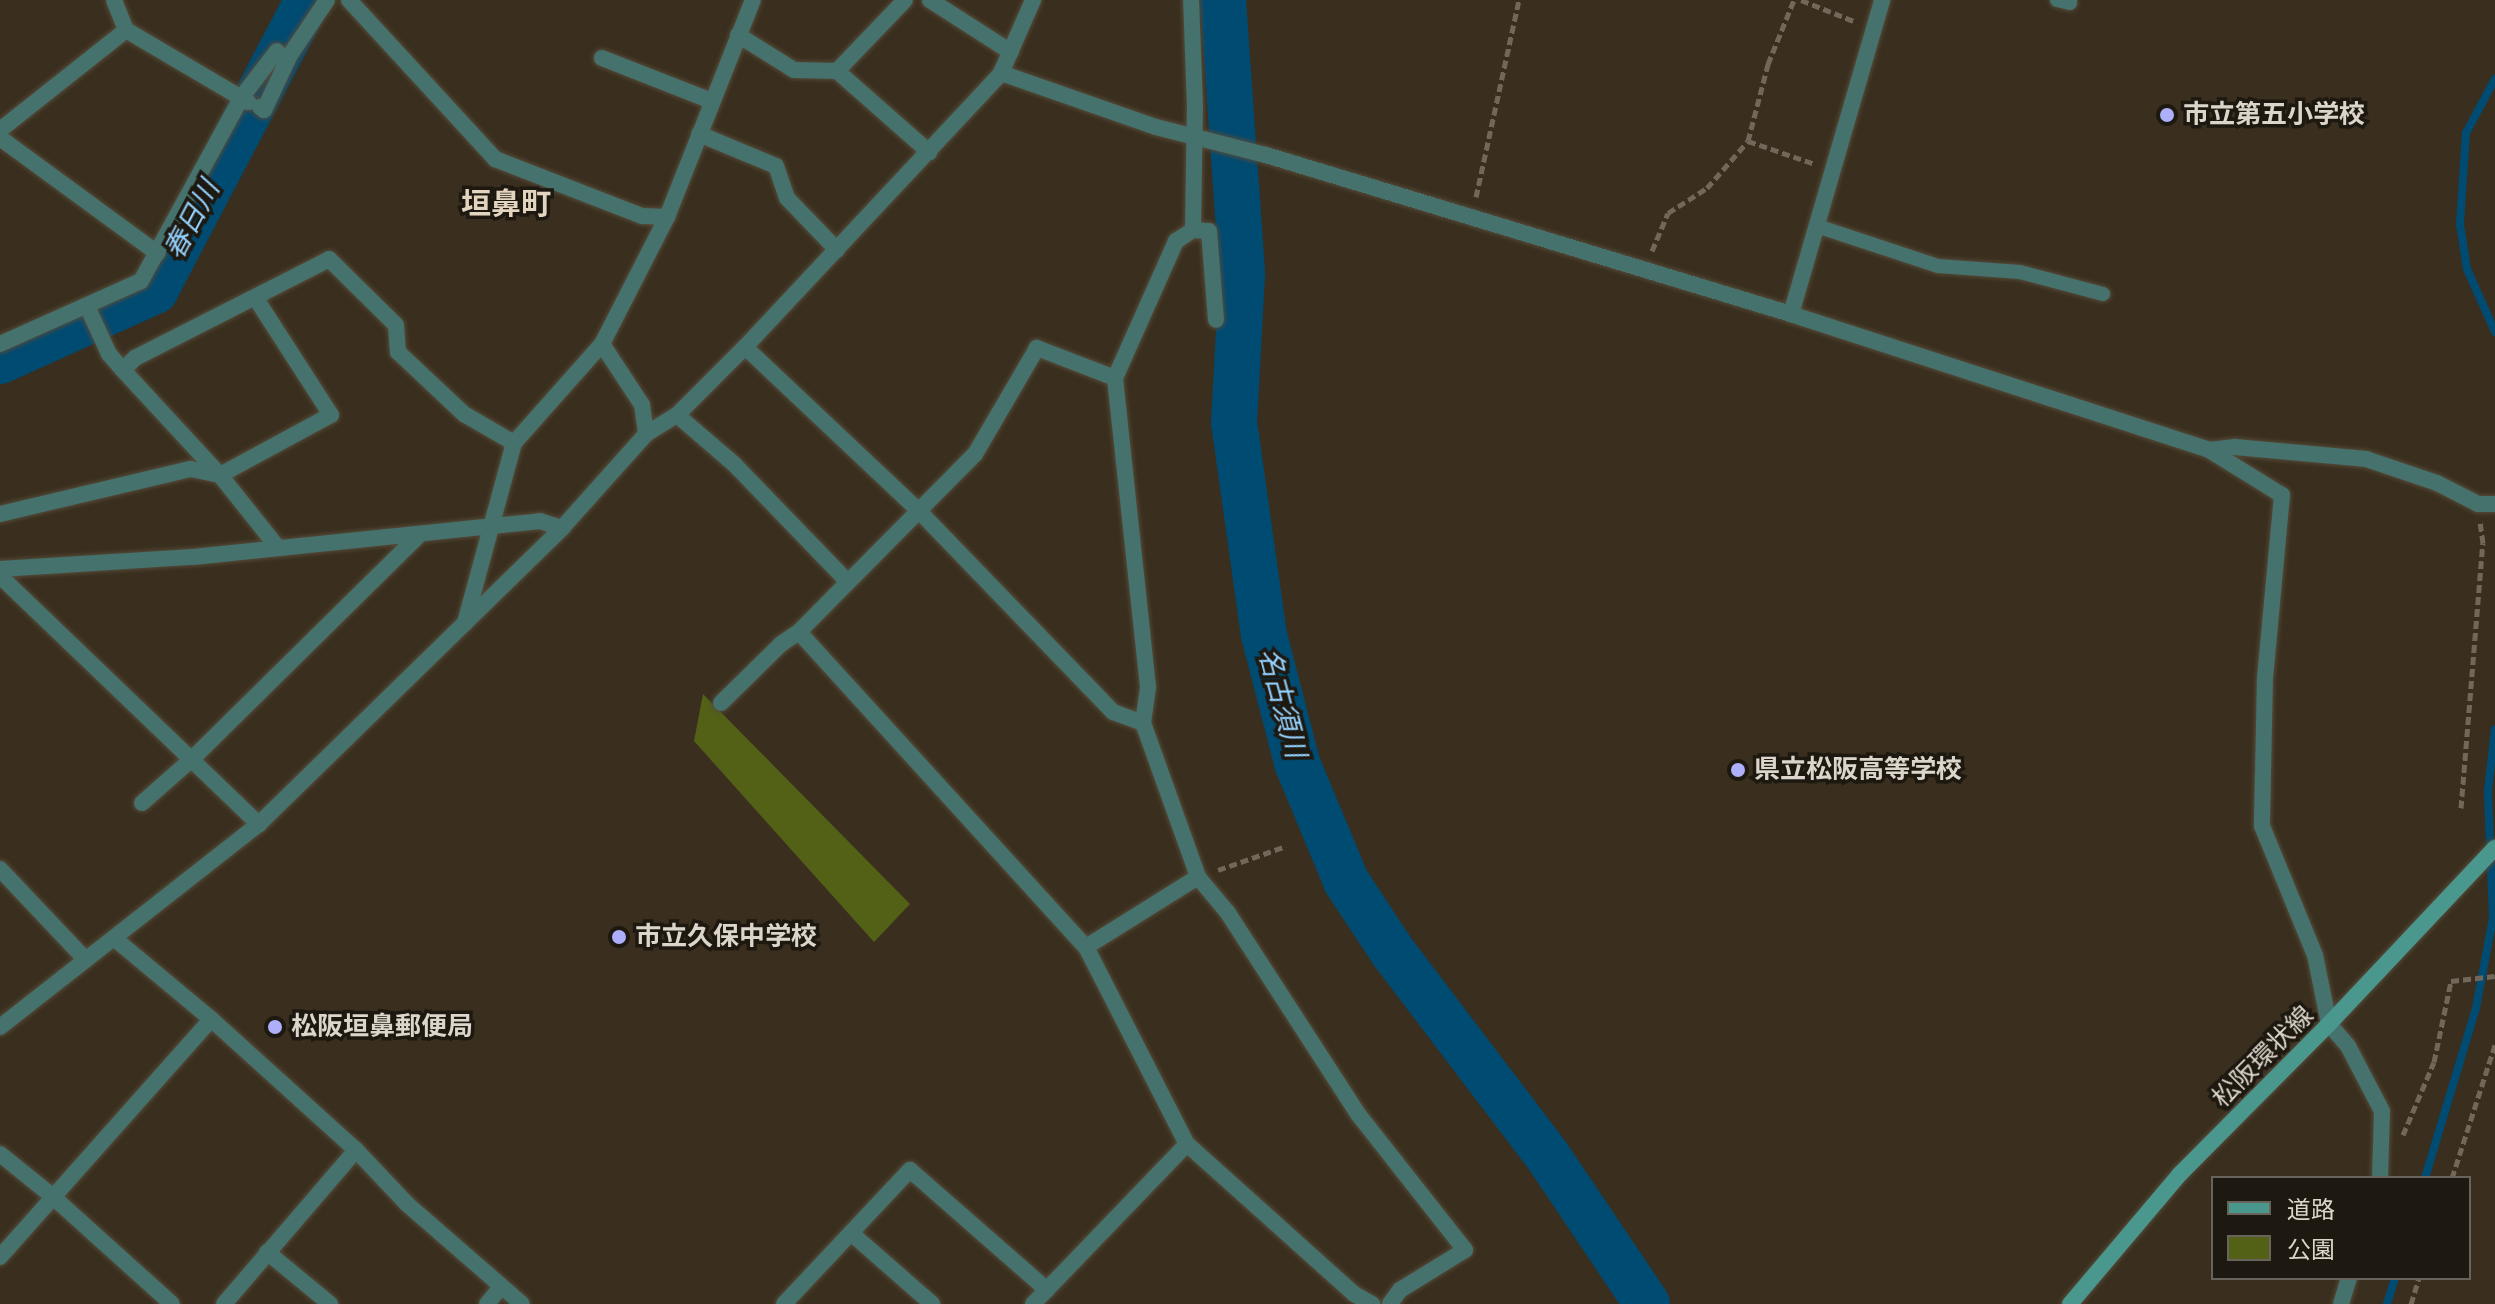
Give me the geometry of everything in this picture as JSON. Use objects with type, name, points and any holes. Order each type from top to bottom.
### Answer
[{"type":"main road","name":"松阪環状線","points":[[2070,1304],[2180,1174],[2329,1024],[2495,848]]},
{"type":"street","points":[[114,0],[126,30],[264,110],[290,55],[327,0]]},
{"type":"street","points":[[349,0],[495,159],[642,216],[667,217]]},
{"type":"street","points":[[464,624],[514,443],[602,344],[667,217],[753,0]]},
{"type":"street","points":[[837,71],[905,0]]},
{"type":"street","points":[[930,0],[1011,52]]},
{"type":"street","points":[[0,1027],[259,824],[562,528],[646,434],[677,415],[837,250],[1001,73],[1033,0]]},
{"type":"street","points":[[1191,0],[1195,107],[1192,136],[1193,230]]},
{"type":"street","points":[[1791,314],[1882,0]]},
{"type":"street","points":[[0,130],[126,30]]},
{"type":"street","points":[[738,35],[794,70],[837,71],[929,152]]},
{"type":"street","points":[[0,344],[141,281],[277,51]]},
{"type":"street","points":[[602,58],[712,101]]},
{"type":"street","points":[[1001,73],[1192,136],[1266,155],[1791,314],[2209,450],[2282,495],[2265,677],[2262,826],[2315,955],[2329,1024],[2348,1046],[2382,1111],[2381,1174]]},
{"type":"street","points":[[699,134],[776,166],[787,198],[837,250]]},
{"type":"street","points":[[0,138],[157,253]]},
{"type":"street","points":[[1216,320],[1209,231],[1193,230],[1176,241],[1115,378],[1148,687],[1143,723],[1198,877],[1228,913],[1358,1114],[1465,1250],[1400,1290],[1390,1304]]},
{"type":"street","points":[[123,370],[135,358],[329,259],[396,325],[398,352],[464,414],[514,443]]},
{"type":"street","points":[[0,514],[191,469],[220,475],[331,415],[255,297]]},
{"type":"street","points":[[87,306],[109,354],[220,475],[278,548]]},
{"type":"street","points":[[602,344],[642,405],[646,434]]},
{"type":"street","points":[[745,347],[918,510],[1113,712],[1143,723]]},
{"type":"street","points":[[721,703],[781,644],[799,632],[975,454],[1037,348],[1115,378]]},
{"type":"street","points":[[677,415],[734,464],[848,582]]},
{"type":"street","points":[[2209,450],[2235,447],[2366,459],[2437,483],[2486,504]]},
{"type":"street","points":[[0,569],[278,548],[540,521],[562,528]]},
{"type":"street","points":[[142,803],[191,760],[419,535]]},
{"type":"street","points":[[0,576],[259,824]]},
{"type":"street","points":[[799,632],[1086,947],[1187,1144],[1354,1294],[1372,1304]]},
{"type":"street","points":[[0,869],[85,959]]},
{"type":"street","points":[[1086,947],[1198,877]]},
{"type":"street","points":[[115,939],[211,1019],[356,1150],[407,1204],[522,1304]]},
{"type":"street","points":[[0,1257],[211,1019]]},
{"type":"street","points":[[1033,1304],[1187,1144]]},
{"type":"street","points":[[224,1304],[356,1150]]},
{"type":"street","points":[[0,1154],[52,1196],[172,1304]]},
{"type":"street","points":[[791,1302],[910,1170],[1047,1290]]},
{"type":"street","points":[[851,1233],[932,1304]]},
{"type":"street","points":[[267,1252],[330,1304]]},
{"type":"street","points":[[2341,1304],[2348,1280]]},
{"type":"street","points":[[487,1304],[500,1288]]},
{"type":"lane","points":[[2057,0],[2070,3],[2070,0]]},
{"type":"lane","points":[[1817,226],[1938,266],[2020,272],[2103,294]]},
{"type":"path","points":[[1471,218],[1519,0]]},
{"type":"path","points":[[1643,270],[1668,213],[1707,188],[1748,141],[1768,64],[1794,0]]},
{"type":"path","points":[[1801,0],[1874,29]]},
{"type":"path","points":[[1748,141],[1833,170]]},
{"type":"path","points":[[2461,808],[2486,504]]},
{"type":"path","points":[[1198,877],[1286,846]]},
{"type":"path","points":[[2381,1174],[2412,1120],[2434,1062],[2451,981],[2495,976]]},
{"type":"path","points":[[2453,1176],[2495,1045]]},
{"type":"path","points":[[2411,1304],[2418,1280]]},
{"type":"green space","points":[[703,694],[910,904],[874,942],[694,741]]},
{"type":"waterway","name":"春日川","points":[[0,361],[155,291],[308,0]]},
{"type":"waterway","name":"名古須川","points":[[1223,0],[1242,275],[1234,422],[1264,635],[1297,763],[1346,881],[1392,951],[1547,1155],[1647,1304]]},
{"type":"waterway","points":[[2495,79],[2466,133],[2460,224],[2467,269],[2495,332]]},
{"type":"waterway","points":[[2426,1176],[2476,1008],[2493,918],[2488,791],[2495,729]]},
{"type":"waterway","points":[[2387,1304],[2394,1280]]},
{"type":"place","name":"市立第五小学校","points":[[2167,115]]},
{"type":"place","name":"県立松阪高等学校","points":[[1738,770]]},
{"type":"place","name":"市立久保中学校","points":[[619,937]]},
{"type":"place","name":"松阪垣鼻郵便局","points":[[275,1027]]},
{"type":"district","name":"垣鼻町","points":[[506,205]]}]
